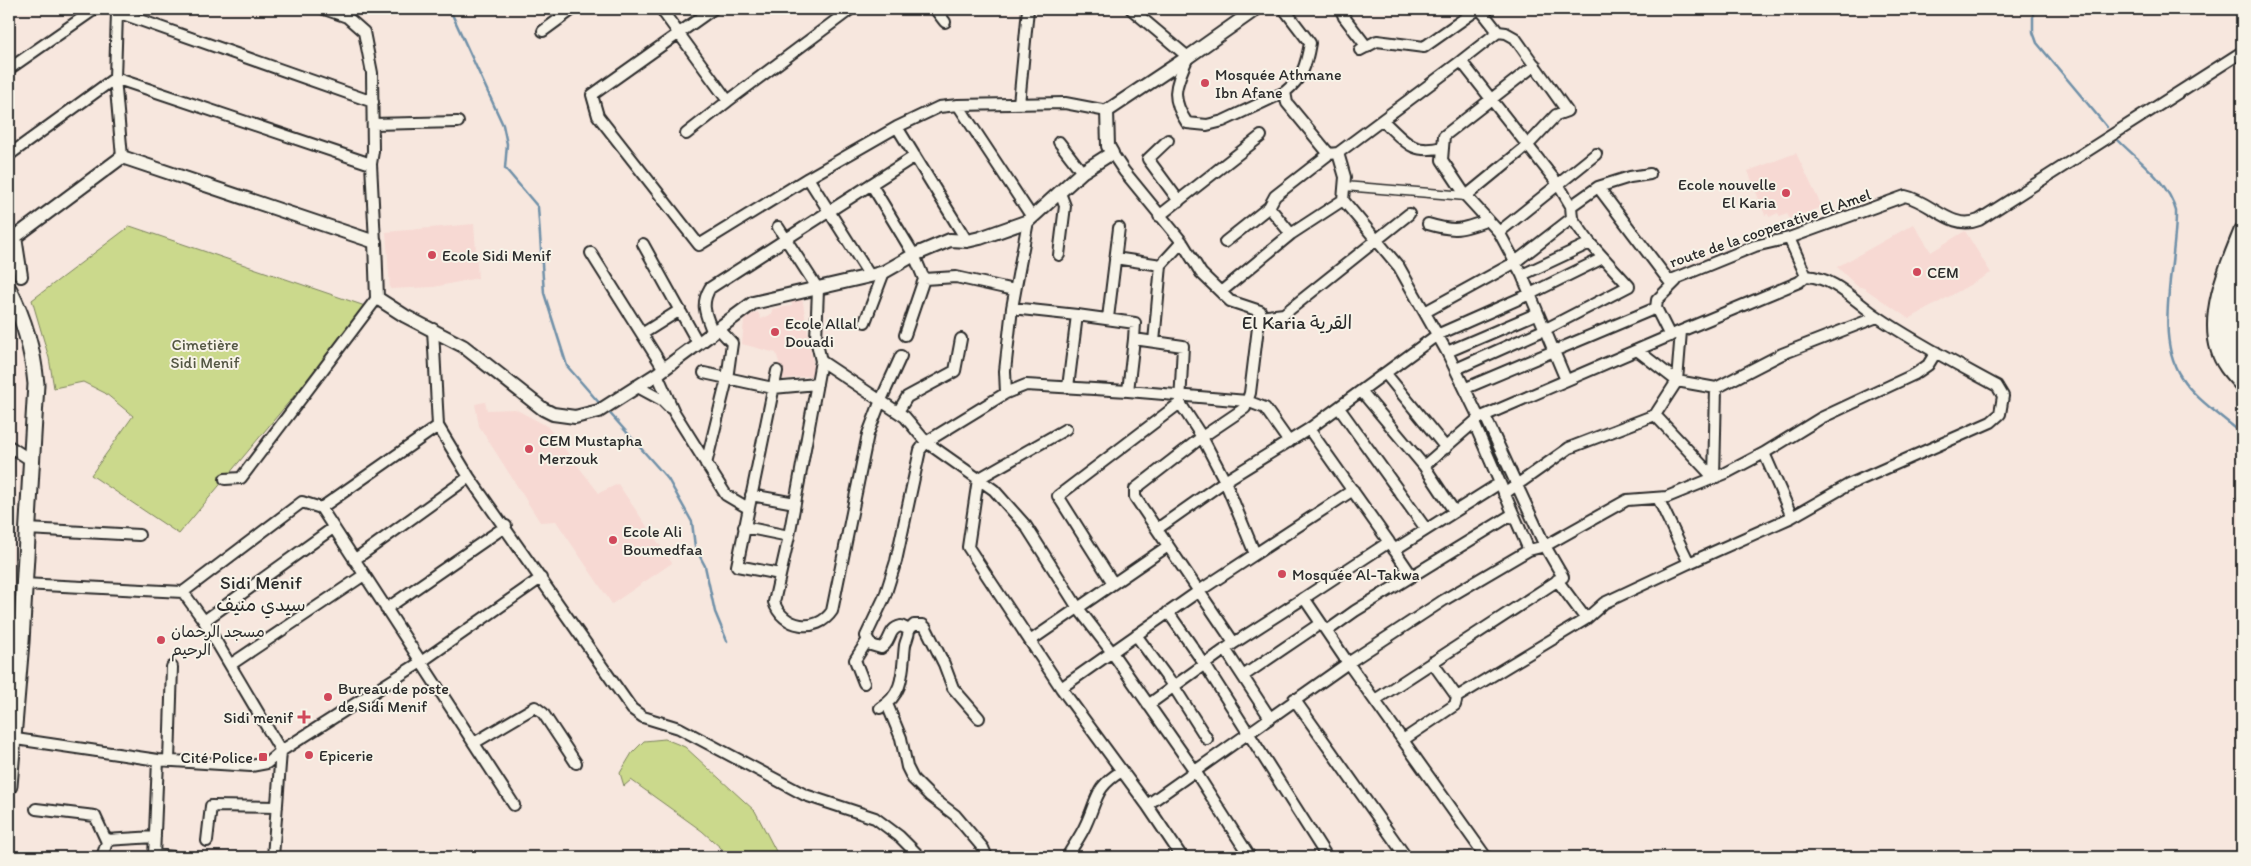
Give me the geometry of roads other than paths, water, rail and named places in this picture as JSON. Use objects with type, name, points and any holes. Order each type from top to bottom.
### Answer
[{"type":"main road","points":[[2242,231],[2220,298],[2216,328],[2221,356],[2242,384]]},
{"type":"main road","points":[[2242,264],[2229,310],[2228,327],[2230,344],[2242,367]]},
{"type":"main road","points":[[9,786],[11,738],[21,642],[36,384],[34,361],[26,332],[10,292]]},
{"type":"street","points":[[9,69],[95,9]]},
{"type":"street","points":[[225,479],[241,478],[377,298],[376,242],[371,164],[373,151],[372,73],[364,32],[347,16],[324,9]]},
{"type":"street","points":[[543,31],[573,9]]},
{"type":"street","points":[[661,9],[728,101]]},
{"type":"street","points":[[714,9],[592,94],[598,116],[699,245],[808,178],[898,127],[939,107],[1065,103],[1107,111],[1256,9]]},
{"type":"street","points":[[686,134],[851,9]]},
{"type":"street","points":[[935,9],[945,22]]},
{"type":"street","points":[[1019,104],[1028,9]]},
{"type":"street","points":[[1131,9],[1188,57]]},
{"type":"street","points":[[1188,57],[1174,94],[1179,111],[1187,123],[1207,125],[1223,121],[1286,92],[1299,80],[1307,61],[1310,43],[1284,9]]},
{"type":"street","points":[[1342,9],[1344,17],[1364,48],[1377,41],[1424,47],[1479,9],[1498,32],[1506,33],[1515,38],[1567,111],[1556,115],[1527,146],[1466,196],[1344,186]]},
{"type":"street","points":[[122,157],[115,78],[114,10],[372,102]]},
{"type":"street","points":[[1225,242],[1269,207],[1275,196],[1334,153],[1383,121],[1498,32]]},
{"type":"street","name":"route de la cooperative El Amel","points":[[1598,187],[1669,282],[1676,281],[1755,246],[1788,238],[1905,196],[1914,198],[1954,222],[1969,224],[1979,220],[2242,52]]},
{"type":"street","points":[[1456,369],[1546,329],[1630,286],[1590,243],[1572,218],[1571,206],[1558,184],[1461,61]]},
{"type":"street","points":[[1442,160],[1444,136],[1535,65]]},
{"type":"street","points":[[9,155],[115,78]]},
{"type":"street","points":[[115,78],[371,164]]},
{"type":"street","points":[[1286,92],[1287,103],[1344,166],[1343,200],[1399,267],[1447,352],[1466,388],[1479,419],[1504,494],[1529,550]]},
{"type":"street","points":[[958,105],[1030,219],[1014,290],[1005,371],[1006,393]]},
{"type":"street","points":[[1107,111],[1108,146],[1112,153],[1159,216],[1182,242],[1201,273],[1222,291],[1230,301],[1260,311],[1245,408],[1202,437],[1135,490],[1135,497],[1234,643]]},
{"type":"street","points":[[1383,121],[1410,146],[1416,149],[1429,150],[1443,147]]},
{"type":"street","points":[[373,124],[458,122]]},
{"type":"street","points":[[898,127],[967,241]]},
{"type":"street","points":[[1159,216],[1261,136]]},
{"type":"street","points":[[1168,140],[1148,159],[1180,200]]},
{"type":"street","points":[[1059,142],[1082,172]]},
{"type":"street","points":[[1429,150],[1442,160],[1466,196],[1499,232],[1522,275],[1566,380]]},
{"type":"street","points":[[377,298],[405,316],[464,346],[543,409],[553,414],[575,417],[599,411],[660,372],[752,303],[884,272],[914,255],[950,240],[967,241],[1030,219],[1082,172],[1112,153]]},
{"type":"street","points":[[1499,232],[1596,154]]},
{"type":"street","points":[[706,464],[727,379],[732,343],[716,331],[703,308],[704,298],[710,288],[915,156]]},
{"type":"street","points":[[10,292],[21,276],[12,233],[122,157]]},
{"type":"street","points":[[122,157],[376,242]]},
{"type":"street","points":[[1571,206],[1598,187],[1630,177],[1650,174]]},
{"type":"street","points":[[808,178],[870,276]]},
{"type":"street","points":[[871,184],[914,255],[924,279],[906,335]]},
{"type":"street","points":[[1059,255],[1065,206],[1060,193]]},
{"type":"street","points":[[1222,291],[1291,234],[1343,200]]},
{"type":"street","points":[[1269,207],[1291,234]]},
{"type":"street","points":[[1260,317],[1284,314],[1409,214]]},
{"type":"street","points":[[1425,312],[1514,263],[1572,218]]},
{"type":"street","points":[[1428,224],[1446,229],[1461,230],[1488,220]]},
{"type":"street","points":[[778,227],[818,289],[816,339],[821,361],[790,536],[774,602],[777,612],[784,619],[811,626],[827,618],[832,611],[868,434],[881,400],[902,356]]},
{"type":"street","points":[[1108,318],[1119,228]]},
{"type":"street","points":[[1788,238],[1806,276]]},
{"type":"street","points":[[1154,342],[1160,264],[1182,242]]},
{"type":"street","points":[[1522,275],[1590,243]]},
{"type":"street","points":[[643,244],[698,343]]},
{"type":"street","points":[[591,253],[642,334],[660,372],[674,412],[706,464],[726,495],[748,508]]},
{"type":"street","points":[[1115,258],[1160,264]]},
{"type":"street","points":[[1157,530],[1226,481],[1310,429],[1437,335],[1530,294],[1603,258]]},
{"type":"street","points":[[865,322],[884,272]]},
{"type":"street","points":[[1403,740],[1455,705],[1457,697],[1586,618],[1604,603],[1792,517],[1848,486],[1991,422],[2000,414],[2003,396],[1997,386],[1877,317],[1833,283],[1820,277],[1806,276],[1799,282],[1566,380],[1479,419],[1424,466]]},
{"type":"street","points":[[924,279],[956,277],[1014,290]]},
{"type":"street","points":[[1670,336],[1656,308],[1657,300],[1676,281]]},
{"type":"street","points":[[1012,308],[1108,318],[1135,323],[1128,391]]},
{"type":"street","points":[[1466,388],[1656,308]]},
{"type":"street","points":[[642,334],[680,310]]},
{"type":"street","points":[[1447,352],[1538,313]]},
{"type":"street","points":[[1068,387],[1077,315]]},
{"type":"street","points":[[1637,350],[1677,381],[1716,388],[1782,354],[1877,317]]},
{"type":"street","points":[[433,329],[438,426],[469,477],[506,526],[632,709],[643,717],[679,728],[805,795],[875,818],[899,836],[920,857]]},
{"type":"street","points":[[1504,494],[1569,448],[1655,415],[1677,381],[1681,331]]},
{"type":"street","points":[[1134,339],[1183,346],[1180,399],[1226,481],[1255,554]]},
{"type":"street","points":[[898,412],[907,397],[955,370],[961,340]]},
{"type":"street","points":[[1147,805],[1294,699],[1444,600],[1529,550],[1544,545],[1626,500],[1667,497],[1714,478],[1764,453],[1821,418],[1915,374],[1928,365],[1936,352]]},
{"type":"street","points":[[821,361],[905,417],[926,442],[994,490],[1026,526],[1078,608],[1111,651],[1195,771],[1250,857]]},
{"type":"street","points":[[777,371],[736,566],[780,574]]},
{"type":"street","points":[[704,373],[773,388],[817,384]]},
{"type":"street","points":[[1386,374],[1446,448]]},
{"type":"street","points":[[864,683],[855,660],[867,641],[867,631],[874,623],[896,561],[920,450],[926,442],[1006,393],[1026,385],[1128,391],[1180,399],[1247,401],[1265,408],[1289,442]]},
{"type":"street","points":[[636,386],[662,400],[674,412]]},
{"type":"street","points":[[1714,478],[1716,388]]},
{"type":"street","points":[[1362,392],[1424,466],[1454,511]]},
{"type":"street","points":[[1113,583],[1058,496],[1180,399]]},
{"type":"street","points":[[1339,408],[1426,529]]},
{"type":"street","points":[[1655,415],[1714,478]]},
{"type":"street","points":[[1375,700],[1563,577],[1544,545],[1516,486],[1479,419]]},
{"type":"street","points":[[321,508],[438,426]]},
{"type":"street","points":[[978,479],[1066,429]]},
{"type":"street","points":[[1310,429],[1412,576]]},
{"type":"street","points":[[9,446],[32,460]]},
{"type":"street","points":[[1764,453],[1792,517]]},
{"type":"street","points":[[354,560],[469,477]]},
{"type":"street","points":[[978,479],[968,547],[1061,688],[1147,805],[1182,857]]},
{"type":"street","points":[[1148,705],[1225,649],[1304,598],[1392,546],[1426,529],[1500,483]]},
{"type":"street","points":[[1061,688],[1168,612],[1352,490]]},
{"type":"street","points":[[751,494],[795,503]]},
{"type":"street","points":[[1658,498],[1689,563]]},
{"type":"street","points":[[23,584],[183,592],[302,502],[321,508],[514,805]]},
{"type":"street","points":[[1243,676],[1513,514]]},
{"type":"street","points":[[386,609],[506,526]]},
{"type":"street","points":[[744,527],[790,536]]},
{"type":"street","points":[[204,622],[334,528]]},
{"type":"street","points":[[27,529],[139,536]]},
{"type":"street","points":[[1030,641],[1168,546]]},
{"type":"street","points":[[230,665],[364,575]]},
{"type":"street","points":[[11,738],[158,760],[251,766],[267,763],[281,751],[421,662],[541,578]]},
{"type":"street","points":[[1557,580],[1586,618]]},
{"type":"street","points":[[183,592],[204,622],[281,751],[273,857]]},
{"type":"street","points":[[1304,598],[1486,857]]},
{"type":"street","points":[[1168,612],[1205,664],[1327,857]]},
{"type":"street","points":[[979,718],[953,688],[944,664],[926,628],[923,625],[917,624],[908,630],[900,684],[894,697],[884,706],[901,738],[902,752],[910,774],[930,796],[955,814],[983,848],[987,857]]},
{"type":"street","points":[[867,641],[871,645],[881,648],[888,642],[890,632],[894,628],[901,626],[908,630]]},
{"type":"street","points":[[1136,635],[1174,687],[1207,739]]},
{"type":"street","points":[[1225,649],[1270,718]]},
{"type":"street","points":[[1432,662],[1457,697]]},
{"type":"street","points":[[169,761],[172,667]]},
{"type":"street","points":[[1294,699],[1406,857]]},
{"type":"street","points":[[474,743],[535,707],[543,713],[576,764]]},
{"type":"street","points":[[158,760],[154,856],[174,857]]},
{"type":"street","points":[[1066,857],[1087,823],[1102,786],[1110,778],[1122,771]]},
{"type":"street","points":[[207,841],[211,806],[277,807]]},
{"type":"street","points":[[36,809],[95,816],[106,840],[155,837]]},
{"type":"street","points":[[102,857],[108,839]]},
{"type":"waterway","points":[[441,9],[451,12],[503,125],[507,144],[505,168],[538,207],[544,293],[567,366],[601,405]]},
{"type":"waterway","points":[[2033,9],[2033,32],[2037,43],[2107,127]]},
{"type":"waterway","points":[[2116,138],[2159,180],[2166,189],[2176,211],[2167,319],[2173,360],[2181,377],[2194,393],[2242,434]]},
{"type":"waterway","points":[[607,410],[668,479],[692,522],[695,547],[705,566],[715,612],[727,641]]},
{"type":"place","name":"Mosquée Athmane Ibn Afane","points":[[1205,83]]},
{"type":"place","name":"Ecole nouvelle El Karia","points":[[1786,193]]},
{"type":"place","name":"Ecole Sidi Menif","points":[[432,255]]},
{"type":"place","name":"CEM","points":[[1917,272]]},
{"type":"place","name":"Ecole Allal Douadi","points":[[775,332]]},
{"type":"place","name":"CEM Mustapha Merzouk","points":[[529,449]]},
{"type":"place","name":"Ecole Ali Boumedfaa","points":[[613,540]]},
{"type":"place","name":"Mosquée Al-Takwa","points":[[1282,574]]},
{"type":"place","name":"مسجد الرحمان الرحيم","points":[[161,640]]},
{"type":"place","name":"Bureau de poste de Sidi Menif","points":[[328,697]]},
{"type":"place","name":"Sidi menif","points":[[304,717]]},
{"type":"place","name":"Epicerie","points":[[309,755]]},
{"type":"place","name":"Cité Police","points":[[263,757]]},
{"type":"district","name":"El Karia القرية","points":[[1297,322]]},
{"type":"district","name":"Sidi Menif سيدي منيف","points":[[261,593]]},
{"type":"park label","name":"Cimetière Sidi Menif","points":[[205,353]]}]
